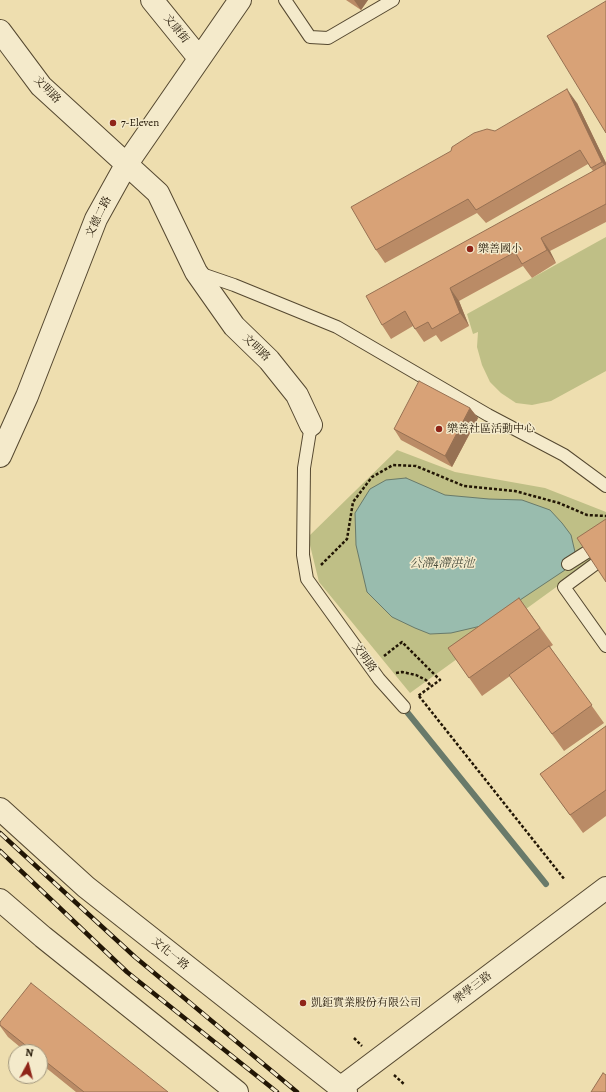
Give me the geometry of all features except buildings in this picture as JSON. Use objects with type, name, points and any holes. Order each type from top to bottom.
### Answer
[{"type":"street","name":"文康街","points":[[152,0],[199,58]]},
{"type":"street","name":"文德二路","points":[[0,456],[27,396],[96,219],[126,165],[240,0]]},
{"type":"street","name":"文明路","points":[[0,31],[41,86],[158,193],[196,272],[234,326],[269,360],[297,395],[311,425]]},
{"type":"street","name":"文化一路","points":[[0,809],[86,887],[341,1091]]},
{"type":"street","name":"樂學三路","points":[[341,1091],[605,890]]},
{"type":"street","points":[[0,900],[43,937],[237,1092]]},
{"type":"lane","points":[[285,0],[310,37],[328,38],[393,0]]},
{"type":"lane","points":[[196,272],[234,284],[337,327],[488,415],[564,455],[606,486]]},
{"type":"lane","name":"文明路","points":[[311,425],[304,468],[303,554],[307,579],[379,679],[404,707]]},
{"type":"lane","points":[[568,564],[606,540]]},
{"type":"lane","points":[[606,556],[564,587],[606,646]]},
{"type":"path","points":[[307,579],[347,539],[353,502],[372,477],[394,464],[416,466],[464,486],[515,491],[559,503],[587,515],[606,516]]},
{"type":"path","points":[[370,667],[402,642],[440,680],[404,707]]},
{"type":"path","points":[[379,679],[389,674],[402,672],[416,675],[426,680],[431,686]]},
{"type":"path","points":[[419,696],[565,880]]},
{"type":"green space","points":[[606,237],[606,371],[551,401],[532,405],[516,403],[501,393],[490,382],[482,365],[477,347],[478,332],[473,334],[467,314]]},
{"type":"green space","points":[[397,450],[455,472],[545,488],[606,512],[606,551],[410,693],[319,582],[308,537]]},
{"type":"water","name":"公滯4滯洪池","points":[[406,478],[445,495],[522,500],[550,510],[571,535],[575,552],[565,570],[481,626],[451,633],[430,634],[415,628],[392,617],[367,592],[356,545],[355,513],[370,489],[386,480]]},
{"type":"waterway","points":[[407,712],[546,884]]},
{"type":"railway","points":[[0,833],[135,957],[297,1092]]},
{"type":"railway","points":[[0,851],[127,972],[277,1092]]},
{"type":"place","name":"7-Eleven","points":[[113,123]]},
{"type":"place","name":"樂善國小","points":[[470,249]]},
{"type":"place","name":"樂善社區活動中心","points":[[439,429]]},
{"type":"place","name":"凱鉅實業股份有限公司","points":[[303,1003]]}]
